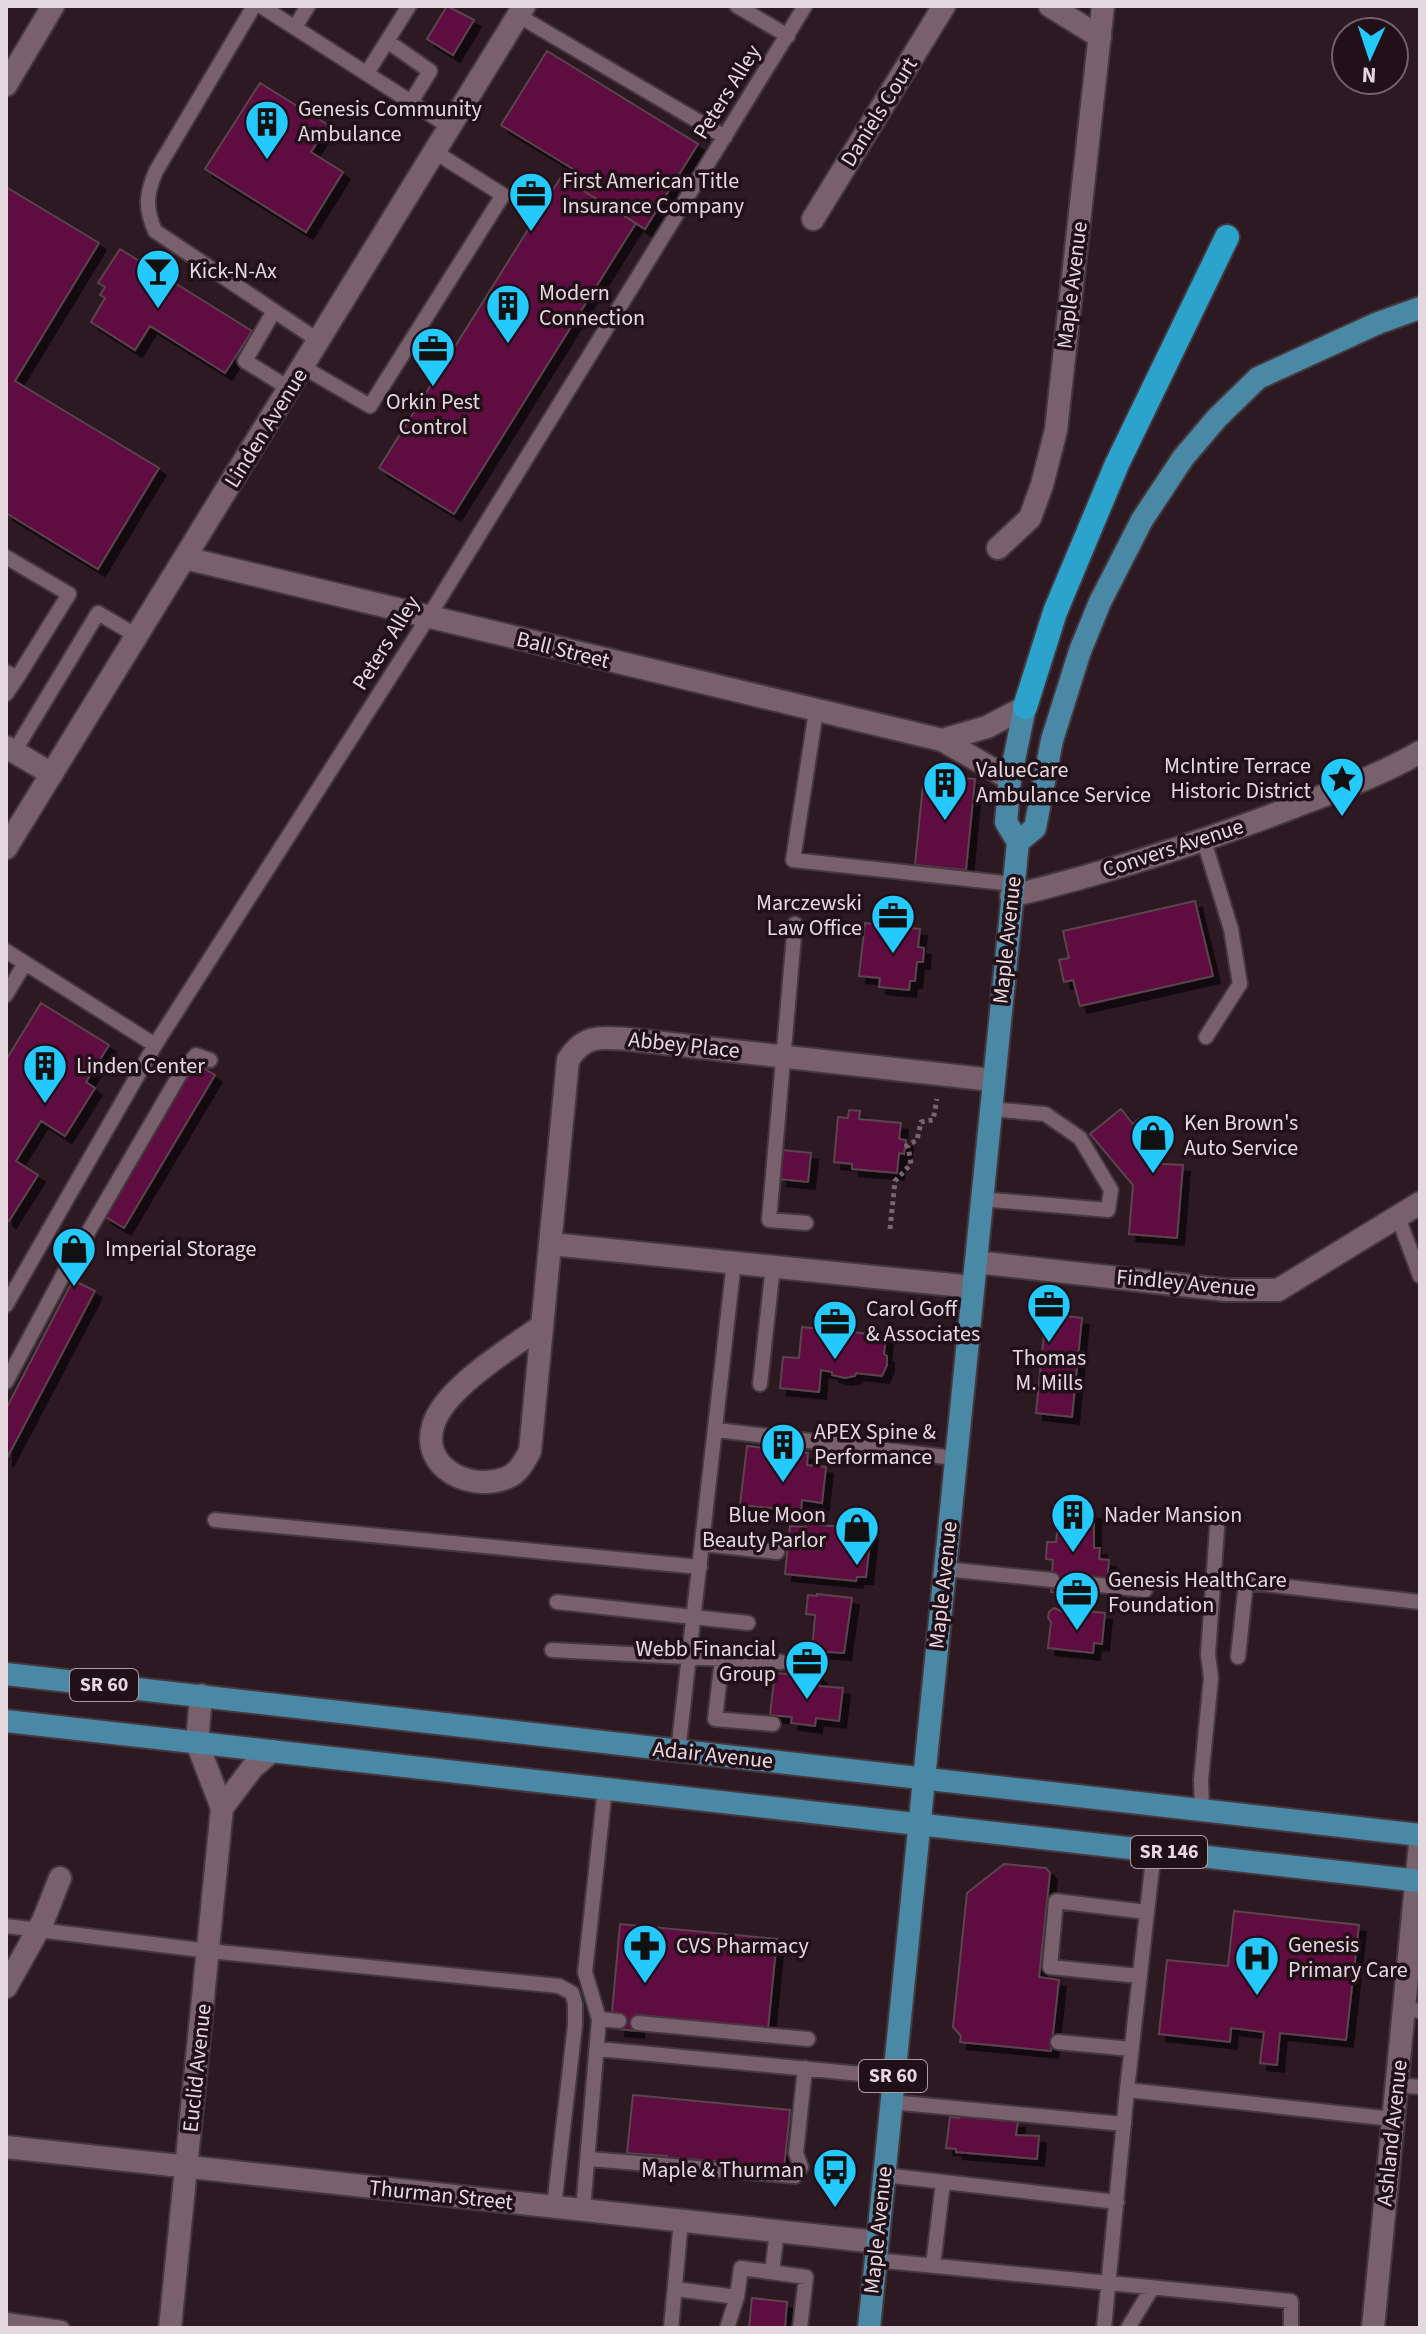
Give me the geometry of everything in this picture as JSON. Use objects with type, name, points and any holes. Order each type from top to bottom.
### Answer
[{"type":"highway","points":[[1025,707],[1055,612],[1111,477],[1227,237]]},
{"type":"main road","points":[[1025,707],[1010,779],[1006,822],[1018,842],[1035,828],[1052,740],[1080,651],[1100,602],[1142,520],[1183,458],[1217,418],[1258,378],[1351,334],[1420,308]]},
{"type":"main road","name":"Maple Avenue","points":[[869,2328],[1018,842]]},
{"type":"main road","name":"Adair Avenue","points":[[6,1674],[1420,1835]]},
{"type":"main road","name":"Adair Avenue","points":[[6,1721],[1418,1881]]},
{"type":"street","points":[[6,85],[53,6]]},
{"type":"street","name":"Daniels Court","points":[[813,219],[944,6]]},
{"type":"street","points":[[1050,6],[1100,37]]},
{"type":"street","name":"Maple Avenue","points":[[998,548],[1030,518],[1056,430],[1103,6]]},
{"type":"street","name":"Linden Avenue","points":[[6,848],[522,11]]},
{"type":"street","name":"Ball Street","points":[[185,558],[942,740],[1010,779]]},
{"type":"street","name":"Ball Street","points":[[942,740],[987,727],[1025,707]]},
{"type":"street","points":[[10,750],[52,774]]},
{"type":"street","name":"Convers Avenue","points":[[1012,890],[1058,885],[1204,841],[1388,770],[1420,752]]},
{"type":"street","name":"Abbey Place","points":[[542,1326],[480,1369],[446,1403],[433,1424],[431,1445],[453,1477],[480,1483],[507,1478],[521,1467],[530,1451],[568,1060],[577,1046],[598,1037],[992,1080]]},
{"type":"street","name":"Findley Avenue","points":[[976,1262],[1226,1290],[1278,1290],[1420,1203]]},
{"type":"street","points":[[551,1244],[973,1287]]},
{"type":"street","name":"Euclid Avenue","points":[[170,2328],[222,1808],[197,1743],[201,1695]]},
{"type":"street","points":[[222,1808],[253,1767],[272,1751]]},
{"type":"street","name":"Ashland Avenue","points":[[1373,2328],[1397,2085],[1412,2010],[1420,1843]]},
{"type":"street","points":[[6,1987],[37,1931],[60,1878]]},
{"type":"street","name":"Thurman Street","points":[[6,2147],[777,2231],[876,2251]]},
{"type":"lane","points":[[254,6],[156,171],[146,193],[148,215],[155,231],[319,341]]},
{"type":"lane","points":[[261,6],[450,127]]},
{"type":"lane","points":[[295,27],[308,6]]},
{"type":"lane","points":[[367,73],[409,6]]},
{"type":"lane","points":[[737,6],[788,36]]},
{"type":"lane","name":"Peters Alley","points":[[6,1305],[155,1045],[429,616],[805,6]]},
{"type":"lane","points":[[522,11],[725,137]]},
{"type":"lane","points":[[387,41],[430,71],[411,102]]},
{"type":"lane","points":[[303,367],[370,406],[503,195],[435,152]]},
{"type":"lane","points":[[274,311],[245,361],[290,389]]},
{"type":"lane","points":[[6,557],[69,594],[11,675],[6,694]]},
{"type":"lane","points":[[10,750],[98,613],[137,636]]},
{"type":"lane","points":[[816,711],[793,860],[1012,890]]},
{"type":"lane","points":[[1204,841],[1231,929],[1240,984],[1206,1037]]},
{"type":"lane","points":[[795,924],[769,1220],[806,1223]]},
{"type":"lane","points":[[6,951],[155,1045]]},
{"type":"lane","points":[[6,995],[25,963]]},
{"type":"lane","points":[[6,1382],[62,1277],[180,1074],[196,1055],[210,1060]]},
{"type":"lane","points":[[981,1199],[1108,1210],[1111,1190],[1080,1138],[1045,1114],[990,1109]]},
{"type":"lane","points":[[1398,1217],[1420,1276]]},
{"type":"lane","points":[[678,1752],[734,1262]]},
{"type":"lane","points":[[760,1384],[773,1266]]},
{"type":"lane","points":[[716,1430],[955,1458]]},
{"type":"lane","points":[[1202,1809],[1201,1780],[1211,1678],[1208,1654],[1218,1515]]},
{"type":"lane","points":[[215,1520],[700,1567]]},
{"type":"lane","points":[[702,1544],[777,1552]]},
{"type":"lane","points":[[945,1569],[1052,1580]]},
{"type":"lane","points":[[1238,1657],[1246,1582],[1420,1602]]},
{"type":"lane","points":[[1091,1584],[1145,1590]]},
{"type":"lane","points":[[557,1602],[748,1623]]},
{"type":"lane","points":[[552,1650],[781,1662]]},
{"type":"lane","points":[[722,1659],[715,1719],[773,1724]]},
{"type":"lane","points":[[583,2210],[599,2019],[585,1972],[605,1788]]},
{"type":"lane","points":[[1104,2328],[1154,1850]]},
{"type":"lane","points":[[1139,1976],[1050,1967],[1056,1901],[1146,1912]]},
{"type":"lane","points":[[6,1926],[209,1951],[559,1986],[572,1993],[575,2025],[554,2207]]},
{"type":"lane","points":[[599,2019],[619,2021]]},
{"type":"lane","points":[[638,2023],[808,2039]]},
{"type":"lane","points":[[1058,2042],[1131,2049]]},
{"type":"lane","points":[[598,2049],[893,2077]]},
{"type":"lane","points":[[589,2159],[795,2176],[801,2167],[796,2153],[805,2068]]},
{"type":"lane","points":[[1397,2085],[1420,2087]]},
{"type":"lane","points":[[1127,2090],[1393,2119]]},
{"type":"lane","points":[[891,2102],[1124,2124]]},
{"type":"lane","points":[[884,2175],[1117,2202]]},
{"type":"lane","points":[[933,2266],[943,2182]]},
{"type":"lane","points":[[671,2328],[681,2221]]},
{"type":"lane","points":[[772,2272],[777,2231]]},
{"type":"lane","points":[[876,2251],[933,2266],[1291,2301],[1291,2328]]},
{"type":"lane","points":[[727,2328],[737,2297],[741,2268],[806,2277],[800,2328]]},
{"type":"lane","points":[[1128,2328],[1152,2288]]},
{"type":"lane","points":[[675,2289],[737,2297]]},
{"type":"lane","points":[[6,2320],[62,2328]]},
{"type":"path","points":[[890,1229],[895,1181],[911,1164],[907,1146],[917,1140],[921,1122],[933,1120],[937,1099]]},
{"type":"building","points":[[447,6],[474,20],[453,55],[427,39]]},
{"type":"building","points":[[547,51],[698,144],[645,229],[566,180],[573,169],[501,125]]},
{"type":"building","name":"Genesis Community Ambulance","points":[[260,83],[328,125],[311,152],[343,172],[306,232],[205,169]]},
{"type":"building","name":"Modern Connection","points":[[561,177],[636,223],[454,514],[379,468]]},
{"type":"building","points":[[6,187],[99,243],[15,381],[159,468],[98,569],[6,513]]},
{"type":"building","name":"Kick-N-Ax","points":[[120,249],[252,331],[225,373],[150,326],[135,350],[91,322],[105,298],[100,295],[105,287],[98,283]]},
{"type":"building","name":"ValueCare Ambulance Service","points":[[924,775],[975,779],[966,870],[915,865]]},
{"type":"building","points":[[1195,901],[1213,976],[1080,1006],[1073,980],[1064,982],[1059,960],[1069,958],[1063,931]]},
{"type":"building","name":"Marczewski Law Office","points":[[865,923],[920,929],[918,947],[924,948],[923,962],[917,962],[915,981],[910,981],[909,990],[879,987],[880,978],[859,976]]},
{"type":"building","name":"Linden Center","points":[[41,1003],[109,1045],[86,1082],[95,1088],[65,1136],[41,1121],[16,1161],[38,1175],[9,1221],[6,1219],[6,1060]]},
{"type":"building","points":[[195,1063],[215,1075],[124,1228],[104,1216]]},
{"type":"building","name":"Ken Brown's Auto Service","points":[[1121,1109],[1133,1124],[1139,1119],[1150,1134],[1143,1140],[1163,1164],[1183,1165],[1177,1238],[1129,1234],[1133,1185],[1090,1134]]},
{"type":"building","points":[[849,1110],[860,1111],[859,1119],[901,1123],[899,1139],[906,1140],[904,1154],[899,1153],[897,1173],[852,1169],[852,1164],[834,1162],[838,1117],[848,1118]]},
{"type":"building","points":[[782,1150],[811,1153],[808,1182],[780,1179]]},
{"type":"building","points":[[73,1280],[95,1291],[6,1460],[6,1409]]},
{"type":"building","points":[[1046,1314],[1082,1318],[1072,1417],[1036,1413]]},
{"type":"building","name":"Carol Goff & Associates","points":[[802,1327],[886,1338],[884,1354],[887,1365],[882,1376],[856,1373],[845,1378],[821,1370],[819,1392],[780,1388],[783,1357],[799,1358]]},
{"type":"building","name":"APEX Spine & Performance","points":[[747,1446],[808,1453],[807,1465],[826,1467],[822,1503],[802,1500],[801,1511],[740,1505]]},
{"type":"building","name":"Nader Mansion","points":[[1060,1509],[1094,1512],[1094,1548],[1100,1548],[1099,1559],[1109,1560],[1107,1581],[1092,1580],[1090,1595],[1051,1592],[1053,1560],[1046,1559],[1047,1542],[1056,1542]]},
{"type":"building","points":[[807,1519],[822,1520],[821,1525],[863,1529],[862,1533],[871,1533],[866,1577],[857,1577],[856,1581],[785,1574],[790,1526],[806,1527]]},
{"type":"building","points":[[808,1595],[852,1598],[844,1653],[812,1651],[815,1615],[806,1614]]},
{"type":"building","name":"Genesis HealthCare Foundation","points":[[1054,1608],[1063,1612],[1065,1609],[1105,1613],[1102,1644],[1094,1643],[1093,1653],[1048,1648],[1051,1622],[1048,1618]]},
{"type":"building","name":"Webb Financial Group","points":[[804,1670],[813,1671],[820,1677],[819,1686],[843,1688],[839,1721],[816,1718],[815,1726],[791,1723],[792,1717],[770,1715],[775,1673],[799,1675]]},
{"type":"building","points":[[1004,1864],[1046,1868],[1050,1873],[1039,1977],[1059,1980],[1051,2051],[960,2042],[961,2036],[953,2027],[967,1893]]},
{"type":"building","name":"Genesis Primary Care","points":[[1234,1911],[1359,1925],[1346,2040],[1280,2033],[1277,2065],[1260,2063],[1264,2032],[1231,2028],[1230,2042],[1159,2034],[1167,1960],[1228,1966]]},
{"type":"building","name":"CVS Pharmacy","points":[[620,1924],[777,1939],[768,2028],[639,2015],[637,2031],[618,2029],[620,2014],[612,2013]]},
{"type":"building","points":[[633,2095],[790,2110],[784,2168],[691,2159],[690,2168],[666,2165],[667,2156],[627,2153]]},
{"type":"building","points":[[950,2117],[1018,2121],[1016,2135],[1039,2136],[1037,2159],[956,2152],[956,2149],[946,2148]]},
{"type":"building","points":[[752,2298],[787,2302],[785,2328],[749,2328]]},
{"type":"place","name":"Genesis Community Ambulance","points":[[267,161]]},
{"type":"place","name":"First American Title Insurance Company","points":[[531,233]]},
{"type":"place","name":"Kick-N-Ax","points":[[158,310]]},
{"type":"place","name":"Modern Connection","points":[[508,345]]},
{"type":"place","name":"Orkin Pest Control","points":[[433,388]]},
{"type":"place","name":"McIntire Terrace Historic District","points":[[1342,818]]},
{"type":"place","name":"ValueCare Ambulance Service","points":[[945,822]]},
{"type":"place","name":"Marczewski Law Office","points":[[893,955]]},
{"type":"place","name":"Linden Center","points":[[45,1105]]},
{"type":"place","name":"Ken Brown's Auto Service","points":[[1153,1175]]},
{"type":"place","name":"Imperial Storage","points":[[74,1288]]},
{"type":"place","name":"Thomas M. Mills","points":[[1049,1344]]},
{"type":"place","name":"Carol Goff & Associates","points":[[835,1361]]},
{"type":"place","name":"APEX Spine & Performance","points":[[783,1484]]},
{"type":"place","name":"Nader Mansion","points":[[1073,1554]]},
{"type":"place","name":"Blue Moon Beauty Parlor","points":[[857,1567]]},
{"type":"place","name":"Genesis HealthCare Foundation","points":[[1077,1632]]},
{"type":"place","name":"Webb Financial Group","points":[[807,1701]]},
{"type":"place","name":"CVS Pharmacy","points":[[645,1985]]},
{"type":"place","name":"Genesis Primary Care","points":[[1257,1997]]},
{"type":"place","name":"Maple & Thurman","points":[[835,2209]]}]
